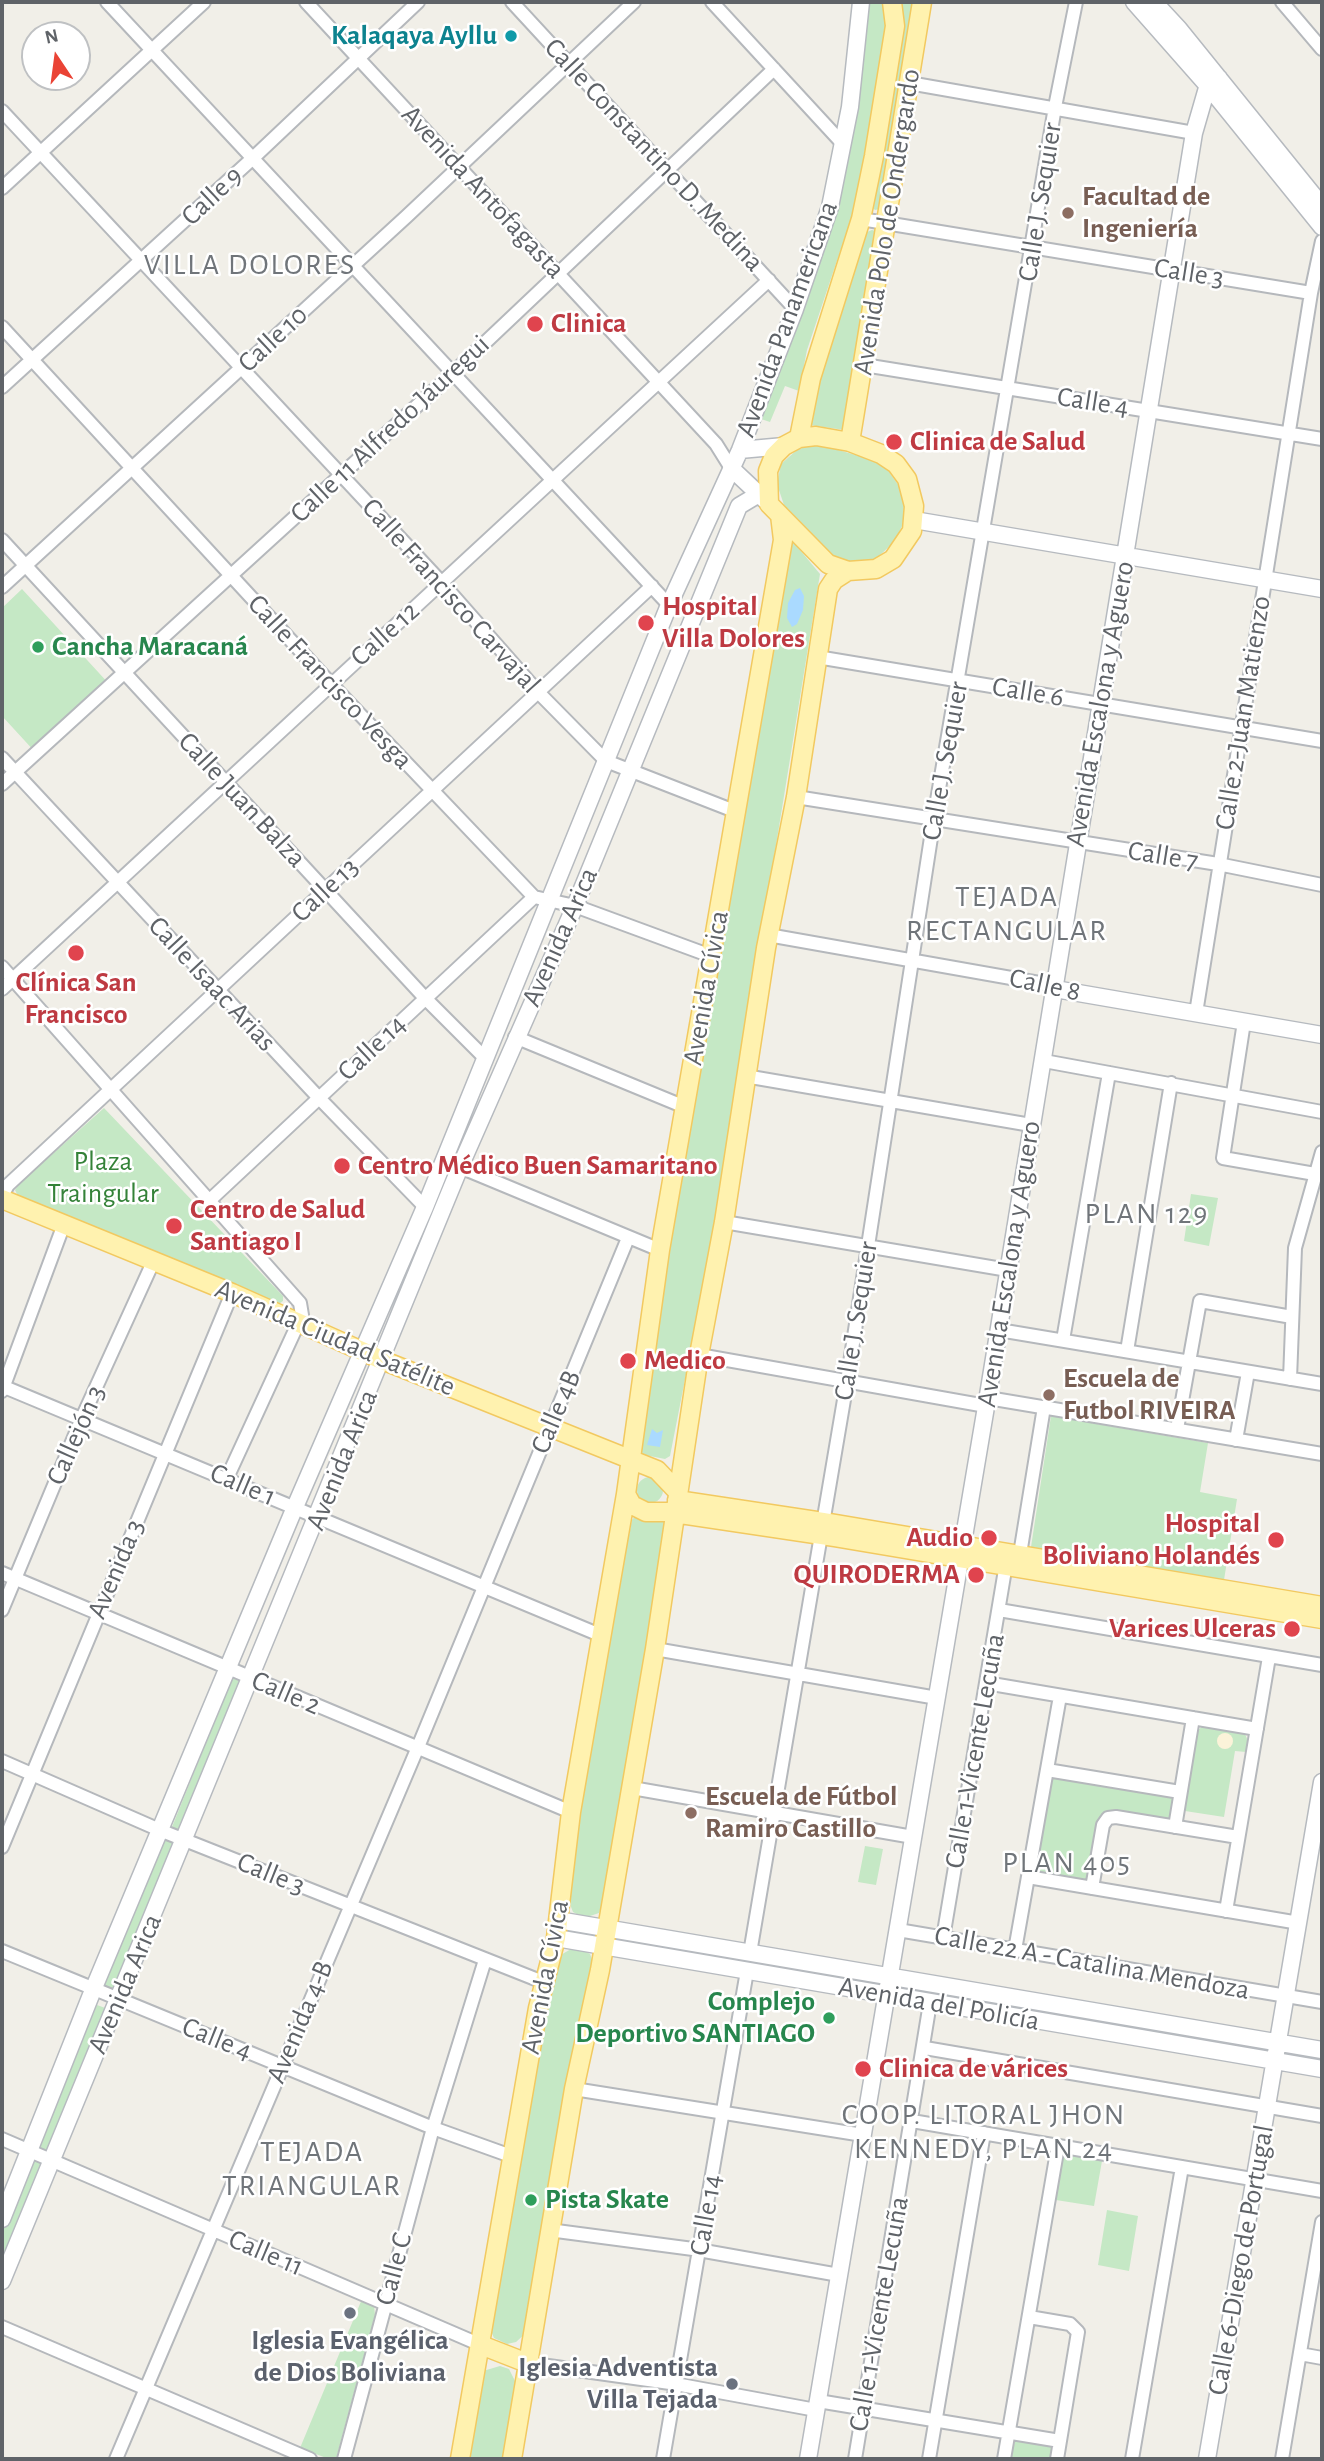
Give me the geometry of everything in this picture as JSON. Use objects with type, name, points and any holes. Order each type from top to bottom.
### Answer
[{"type":"main road","name":"Avenida Polo de Ondergardo","points":[[792,442],[861,219],[888,79],[895,26],[892,2]]},
{"type":"main road","name":"Avenida Polo de Ondergardo","points":[[850,442],[922,2]]},
{"type":"main road","points":[[816,436],[850,442],[881,454],[896,464],[907,479],[912,495],[914,520],[904,547],[893,559],[876,569],[848,571],[828,564],[769,504],[768,471],[774,456],[792,442],[816,436]]},
{"type":"main road","name":"Avenida Cívica","points":[[460,2459],[543,1982],[556,1938],[570,1812],[626,1494],[660,1250],[783,540],[769,504]]},
{"type":"main road","name":"Avenida Cívica","points":[[512,2459],[574,2089],[604,1947],[632,1788],[699,1355],[724,1222],[768,935],[796,797],[828,589],[848,571]]},
{"type":"main road","name":"Avenida Ciudad Satélite","points":[[2,1198],[232,1293],[365,1350],[382,1360],[630,1461],[657,1469],[677,1502]]},
{"type":"main road","points":[[626,1494],[638,1510],[677,1502],[962,1551],[1012,1557],[1188,1589],[1322,1619]]},
{"type":"main road","points":[[1188,1589],[1322,1606]]},
{"type":"main road","points":[[481,2345],[527,2363]]},
{"type":"street","points":[[107,2],[669,605]]},
{"type":"street","points":[[2,188],[204,2]]},
{"type":"street","name":"Avenida Antofagasta","points":[[306,2],[716,444],[731,468],[769,504]]},
{"type":"street","name":"Calle 9","points":[[2,387],[253,158],[418,2]]},
{"type":"street","name":"Calle Constantino D. Medina","points":[[512,2],[795,309]]},
{"type":"street","name":"Calle 10","points":[[2,587],[134,468],[634,2]]},
{"type":"street","points":[[712,2],[843,144]]},
{"type":"street","name":"Avenida Panamericana","points":[[731,468],[795,309],[830,207],[858,54],[861,2]]},
{"type":"street","name":"Calle J. Sequier","points":[[822,1528],[914,960],[934,818],[1055,107],[1076,2]]},
{"type":"street","points":[[1134,2],[1213,82],[1322,206]]},
{"type":"street","points":[[1154,2],[1322,227]]},
{"type":"street","points":[[1282,2],[1322,49]]},
{"type":"street","name":"Calle 11 Alfredo Jáuregui","points":[[2,784],[453,373],[774,69]]},
{"type":"street","name":"Avenida Escalona y Aguero","points":[[887,1995],[1031,1125],[1044,1061],[1076,842],[1126,557],[1194,133],[1213,82]]},
{"type":"street","points":[[909,83],[1194,133]]},
{"type":"street","name":"Calle Francisco Carvajal","points":[[2,111],[442,583],[538,692],[607,761],[737,812]]},
{"type":"street","name":"Calle 3","points":[[861,219],[1311,293]]},
{"type":"street","name":"Calle 2-Juan Matienzo","points":[[1196,1013],[1264,579],[1322,241]]},
{"type":"street","name":"Calle 12","points":[[2,989],[769,280]]},
{"type":"street","name":"Calle Francisco Vesga","points":[[2,327],[331,684],[534,897]]},
{"type":"street","name":"Calle 4","points":[[864,365],[1322,439]]},
{"type":"street","points":[[716,444],[740,450],[792,442]]},
{"type":"street","name":"Avenida Arica","points":[[2,2219],[93,1990],[162,1831],[295,1507],[425,1207],[669,605],[731,468]]},
{"type":"street","name":"Avenida Arica","points":[[2,2281],[319,1517],[460,1167],[575,906],[739,506],[769,504]]},
{"type":"street","points":[[914,520],[1322,589]]},
{"type":"street","name":"Calle Juan Balza","points":[[2,540],[425,998],[485,1058]]},
{"type":"street","name":"Calle 13","points":[[2,1198],[8,1185],[652,586]]},
{"type":"street","name":"Calle 6","points":[[817,657],[1322,741]]},
{"type":"street","name":"Calle Isaac Arias","points":[[2,758],[319,1098],[425,1207]]},
{"type":"street","name":"Calle 7","points":[[796,797],[1218,864],[1322,884]]},
{"type":"street","points":[[534,897],[575,906],[711,956]]},
{"type":"street","name":"Calle 14","points":[[209,1200],[534,897]]},
{"type":"street","name":"Calle 8","points":[[768,935],[1045,984],[1055,989],[1322,1035]]},
{"type":"street","points":[[2,967],[300,1303],[302,1315],[227,1478]]},
{"type":"street","points":[[1244,1021],[1223,1158],[1315,1174]]},
{"type":"street","points":[[515,1038],[685,1107]]},
{"type":"street","points":[[1044,1061],[1322,1112]]},
{"type":"street","points":[[1063,1340],[1109,1073]]},
{"type":"street","points":[[745,1076],[1031,1125]]},
{"type":"street","points":[[1127,1351],[1171,1083]]},
{"type":"street","points":[[1290,1379],[1295,1248],[1322,1152]]},
{"type":"street","points":[[460,1167],[660,1250]]},
{"type":"street","points":[[724,1222],[1008,1270]]},
{"type":"street","points":[[2,1388],[64,1224]]},
{"type":"street","name":"Calle 4B","points":[[483,1585],[628,1238]]},
{"type":"street","name":"Callejón 3","points":[[2,1610],[82,1418],[154,1261]]},
{"type":"street","name":"Avenida 3","points":[[2,1847],[96,1612],[232,1293]]},
{"type":"street","points":[[1177,1429],[1200,1301],[1293,1317]]},
{"type":"street","points":[[999,1330],[1322,1384]]},
{"type":"street","points":[[699,1355],[847,1382],[987,1402],[1044,1407],[1322,1454]]},
{"type":"street","points":[[1236,1440],[1248,1373]]},
{"type":"street","name":"Calle 1","points":[[2,1388],[82,1418],[600,1635]]},
{"type":"street","name":"Calle 1-Vicente Lecuña","points":[[943,1938],[999,1610],[1044,1407]]},
{"type":"street","points":[[747,1971],[822,1528]]},
{"type":"street","name":"Calle 2","points":[[2,1573],[570,1812]]},
{"type":"street","name":"Avenida 4-B","points":[[116,2459],[418,1747],[483,1585]]},
{"type":"street","points":[[999,1610],[1322,1665]]},
{"type":"street","points":[[655,1649],[937,1698]]},
{"type":"street","points":[[1226,1911],[1269,1657]]},
{"type":"street","points":[[986,1683],[1257,1729]]},
{"type":"street","points":[[1015,1950],[1059,1696]]},
{"type":"street","points":[[1175,1827],[1193,1718]]},
{"type":"street","name":"Calle 3","points":[[2,1761],[162,1831],[543,1982]]},
{"type":"street","points":[[1047,1770],[1180,1792]]},
{"type":"street","points":[[1279,2043],[1322,1782]]},
{"type":"street","points":[[632,1788],[913,1837]]},
{"type":"street","points":[[1092,1888],[1103,1825],[1108,1818],[1116,1816],[1238,1837]]},
{"type":"street","points":[[1028,1877],[1298,1923]]},
{"type":"street","name":"Avenida del Policía","points":[[558,1920],[1322,2050]]},
{"type":"street","name":"Calle 22 A - Catalina Mendoza","points":[[898,1930],[1322,2002]]},
{"type":"street","name":"Avenida del Policía","points":[[556,1938],[1322,2069]]},
{"type":"street","name":"Calle 4","points":[[2,1951],[433,2128],[511,2156]]},
{"type":"street","name":"Calle C","points":[[344,2459],[433,2128],[485,1960]]},
{"type":"street","name":"Calle 14","points":[[663,2459],[701,2251],[747,1971]]},
{"type":"street","points":[[930,2003],[934,1984]]},
{"type":"street","points":[[808,2459],[887,1995]]},
{"type":"street","name":"Calle 1-Vicente Lecuña","points":[[855,2459],[925,2048],[930,2003]]},
{"type":"street","name":"Calle 6-Diego de Portugal","points":[[1207,2459],[1279,2043]]},
{"type":"street","points":[[925,2048],[1322,2116]]},
{"type":"street","points":[[574,2089],[863,2135]]},
{"type":"street","points":[[912,2121],[1322,2191]]},
{"type":"street","points":[[929,2459],[984,2133]]},
{"type":"street","name":"Calle 11","points":[[2,2139],[481,2345]]},
{"type":"street","points":[[1004,2459],[1058,2146]]},
{"type":"street","points":[[1132,2459],[1182,2167]]},
{"type":"street","points":[[1282,2459],[1322,2222]]},
{"type":"street","points":[[550,2230],[701,2251],[839,2275]]},
{"type":"street","points":[[1028,2317],[1070,2324],[1079,2334],[1058,2459]]},
{"type":"street","points":[[2,2327],[310,2459]]},
{"type":"street","points":[[1300,2354],[1322,2358]]},
{"type":"street","points":[[527,2363],[817,2405],[863,2409],[1060,2441]]},
{"type":"green space","points":[[867,2],[884,2],[887,33],[871,144],[852,216],[807,350],[799,391],[785,386],[770,422],[761,419],[822,258],[839,198],[854,132]]},
{"type":"green space","points":[[901,2],[915,2],[880,209],[875,210],[872,207]]},
{"type":"green space","points":[[876,231],[845,430],[809,425],[823,361],[867,232]]},
{"type":"green space","points":[[818,444],[876,461],[887,469],[899,486],[904,506],[903,524],[895,541],[877,558],[854,564],[837,559],[784,505],[777,484],[781,464],[798,449]]},
{"type":"green space","points":[[790,538],[820,574],[710,1252],[670,1456],[665,1459],[640,1454],[635,1448]]},
{"type":"green space","name":"Cancha Maracaná","points":[[22,589],[110,685],[36,753],[2,716],[2,608]]},
{"type":"green space","name":"Plaza Traingular","points":[[104,1108],[283,1296],[283,1301],[276,1306],[20,1200],[15,1190],[19,1184]]},
{"type":"green space","points":[[1191,1194],[1218,1198],[1209,1246],[1184,1241]]},
{"type":"green space","points":[[1051,1416],[1208,1443],[1200,1492],[1237,1499],[1224,1580],[1031,1547]]},
{"type":"green space","points":[[650,1477],[659,1481],[663,1490],[659,1499],[650,1503],[641,1499],[637,1490],[641,1481]]},
{"type":"green space","points":[[636,1515],[667,1523],[604,1904],[599,1913],[584,1918],[573,1912],[568,1899],[577,1796],[632,1520]]},
{"type":"green space","points":[[232,1678],[242,1682],[182,1831],[172,1827]]},
{"type":"green space","points":[[1203,1726],[1245,1734],[1248,1741],[1246,1752],[1235,1751],[1224,1817],[1185,1811],[1198,1730]]},
{"type":"green space","points":[[1051,1776],[1174,1796],[1172,1819],[1168,1821],[1110,1812],[1089,1881],[1034,1872]]},
{"type":"green space","points":[[167,1836],[177,1840],[112,1993],[102,1989]]},
{"type":"green space","points":[[865,1846],[883,1849],[876,1885],[858,1882]]},
{"type":"green space","points":[[622,1938],[737,1958],[737,1960],[622,1942]]},
{"type":"green space","points":[[571,1949],[590,1954],[593,1962],[527,2332],[516,2342],[507,2344],[494,2338],[488,2324],[555,1965],[559,1956]]},
{"type":"green space","points":[[760,1962],[879,1982],[880,1985],[759,1966]]},
{"type":"green space","points":[[940,1993],[1024,2006],[1023,2012],[939,1996]]},
{"type":"green space","points":[[97,2005],[108,2009],[2,2263],[2,2233]]},
{"type":"green space","points":[[1027,2007],[1108,2020],[1108,2026],[1026,2012]]},
{"type":"green space","points":[[1111,2021],[1193,2035],[1192,2040],[1111,2027]]},
{"type":"green space","points":[[1195,2035],[1266,2047],[1265,2053],[1194,2041]]},
{"type":"green space","points":[[1064,2154],[1102,2161],[1094,2206],[1056,2200]]},
{"type":"green space","points":[[1107,2210],[1138,2216],[1129,2271],[1098,2265]]},
{"type":"green space","points":[[362,2299],[374,2305],[375,2315],[336,2459],[329,2459],[300,2448]]},
{"type":"green space","points":[[500,2366],[509,2369],[516,2383],[505,2459],[466,2459],[483,2371]]},
{"type":"green space","points":[[1016,2439],[1053,2445],[1053,2459],[1009,2459]]},
{"type":"sand","points":[[1225,1733],[1233,1741],[1225,1749],[1217,1741]]},
{"type":"water","points":[[800,588],[804,596],[803,610],[797,624],[792,627],[787,618],[788,603],[795,590]]},
{"type":"water","points":[[652,1429],[657,1433],[663,1430],[660,1447],[647,1445]]},
{"type":"place","name":"Kalaqaya Ayllu","points":[[511,36]]},
{"type":"place","name":"Facultad de Ingeniería","points":[[1068,213]]},
{"type":"place","name":"Clinica","points":[[535,324]]},
{"type":"place","name":"Clinica de Salud","points":[[894,442]]},
{"type":"place","name":"Hospital Villa Dolores","points":[[646,623]]},
{"type":"place","name":"Cancha Maracaná","points":[[38,647]]},
{"type":"place","name":"Clínica San Francisco","points":[[76,953]]},
{"type":"place","name":"Centro Médico Buen Samaritano","points":[[342,1166]]},
{"type":"place","name":"Centro de Salud Santiago I","points":[[174,1226]]},
{"type":"place","name":"Medico","points":[[628,1361]]},
{"type":"place","name":"Escuela de Futbol RIVEIRA","points":[[1049,1395]]},
{"type":"place","name":"Audio","points":[[989,1538]]},
{"type":"place","name":"Hospital Boliviano Holandés","points":[[1276,1540]]},
{"type":"place","name":"QUIRODERMA","points":[[976,1575]]},
{"type":"place","name":"Varices Ulceras","points":[[1292,1629]]},
{"type":"place","name":"Escuela de Fútbol Ramiro Castillo","points":[[691,1813]]},
{"type":"place","name":"Complejo Deportivo SANTIAGO","points":[[829,2018]]},
{"type":"place","name":"Clinica de várices","points":[[863,2069]]},
{"type":"place","name":"Pista Skate","points":[[531,2200]]},
{"type":"place","name":"Iglesia Evangélica de Dios Boliviana","points":[[350,2313]]},
{"type":"place","name":"Iglesia Adventista Villa Tejada","points":[[732,2384]]},
{"type":"district","name":"VILLA DOLORES","points":[[250,265]]},
{"type":"district","name":"TEJADA RECTANGULAR","points":[[1007,914]]},
{"type":"district","name":"PLAN 129","points":[[1147,1214]]},
{"type":"district","name":"PLAN 405","points":[[1067,1863]]},
{"type":"district","name":"COOP. LITORAL JHON KENNEDY, PLAN 24","points":[[984,2132]]},
{"type":"district","name":"TEJADA TRIANGULAR","points":[[312,2169]]}]
